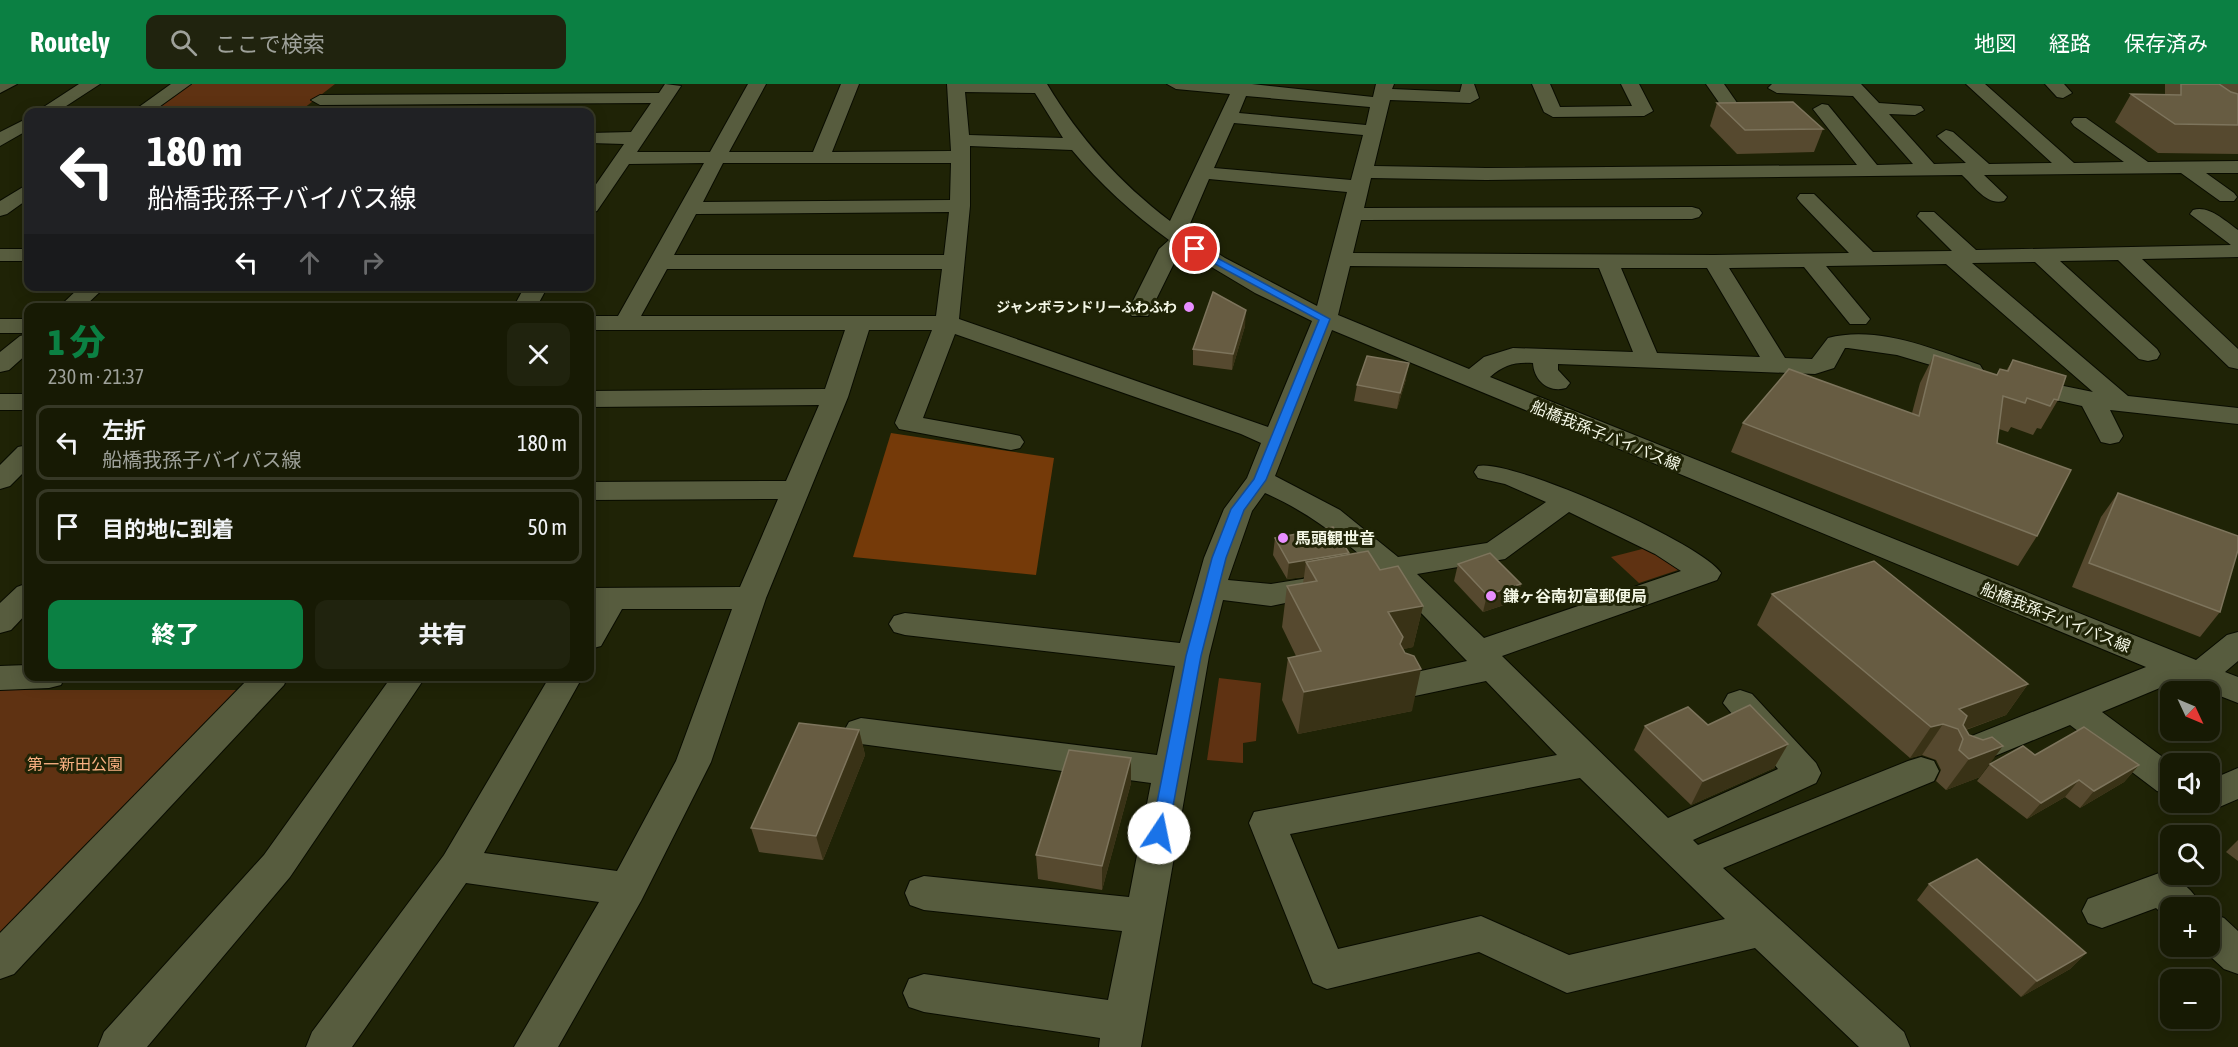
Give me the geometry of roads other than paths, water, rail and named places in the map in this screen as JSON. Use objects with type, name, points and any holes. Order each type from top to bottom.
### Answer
[{"type":"street","points":[[0,88],[8,84]]},
{"type":"street","points":[[52,108],[91,84]]},
{"type":"street","points":[[147,108],[182,84]]},
{"type":"street","points":[[310,108],[340,84]]},
{"type":"street","points":[[407,100],[424,84]]},
{"type":"street","points":[[492,99],[506,84]]},
{"type":"street","points":[[573,99],[585,84]]},
{"type":"street","points":[[626,323],[757,84]]},
{"type":"street","points":[[820,157],[850,84]]},
{"type":"street","points":[[1176,84],[1470,98],[1468,87]]},
{"type":"street","points":[[1541,84],[1553,111],[1644,111],[1630,84]]},
{"type":"street","points":[[1715,84],[1740,120]]},
{"type":"street","points":[[1975,84],[2068,177]]},
{"type":"street","points":[[1011,442],[908,423],[947,323],[960,207],[960,148],[956,86],[1039,85]]},
{"type":"street","name":"船橋我孫子バイパス線","points":[[1039,85],[1074,144],[1126,196],[1178,238],[1250,281],[1325,319],[2238,691]]},
{"type":"street","points":[[1140,311],[1170,249],[1178,238],[1202,173],[1241,87]]},
{"type":"street","points":[[1777,88],[1855,88],[1928,170]]},
{"type":"street","points":[[320,100],[573,99],[669,91]]},
{"type":"street","points":[[594,201],[669,91]]},
{"type":"street","points":[[924,993],[1122,1034],[1171,771],[1211,588],[1238,509],[1260,480],[1325,319],[1382,93]]},
{"type":"street","points":[[1822,108],[1881,173]]},
{"type":"street","points":[[1873,108],[1915,110]]},
{"type":"street","points":[[1229,117],[1373,131]]},
{"type":"street","points":[[2080,122],[2134,168],[2150,187]]},
{"type":"street","points":[[0,141],[24,126]]},
{"type":"street","points":[[1946,136],[1997,197]]},
{"type":"street","points":[[594,138],[637,138]]},
{"type":"street","points":[[0,141],[24,141]]},
{"type":"street","points":[[623,158],[820,157],[960,148],[1074,144]]},
{"type":"street","points":[[1800,154],[1818,170]]},
{"type":"street","points":[[1202,173],[1361,179],[1608,180],[1818,170],[1881,173],[1928,170],[2045,169],[2068,177],[2134,168],[2238,167]]},
{"type":"street","points":[[2186,168],[2227,197]]},
{"type":"street","points":[[1584,187],[1608,180],[1649,186]]},
{"type":"street","points":[[0,210],[24,193]]},
{"type":"street","points":[[1848,210],[1813,204],[1867,258]]},
{"type":"street","points":[[689,208],[960,207]]},
{"type":"street","points":[[1353,214],[1692,213]]},
{"type":"street","points":[[2200,214],[2238,240]]},
{"type":"street","points":[[1928,216],[1961,257],[2122,404]]},
{"type":"street","points":[[1776,237],[1802,259],[1858,319]]},
{"type":"street","points":[[1850,241],[1881,240]]},
{"type":"street","points":[[1341,260],[1555,262],[1563,279],[1606,271],[1714,262],[1802,259],[2228,251],[2238,265]]},
{"type":"street","points":[[2123,253],[2238,362]]},
{"type":"street","points":[[0,255],[24,255]]},
{"type":"street","points":[[2040,255],[2148,354]]},
{"type":"street","points":[[660,262],[954,262]]},
{"type":"street","points":[[1714,262],[1777,366]]},
{"type":"street","points":[[1606,271],[1648,360]]},
{"type":"street","points":[[75,303],[89,291]]},
{"type":"street","points":[[594,323],[947,323],[1250,428],[1276,440]]},
{"type":"street","points":[[536,1047],[627,889],[693,762],[751,598],[835,397],[860,323]]},
{"type":"street","points":[[0,326],[24,326]]},
{"type":"street","points":[[1471,380],[1493,362],[1513,355],[1815,367],[1825,363],[1836,343],[1854,340],[1920,353],[2038,390],[2122,404],[2238,416]]},
{"type":"street","points":[[0,365],[24,344]]},
{"type":"street","points":[[1545,355],[1546,372],[1557,383]]},
{"type":"street","points":[[594,399],[835,397]]},
{"type":"street","points":[[2092,400],[2110,436]]},
{"type":"street","points":[[0,402],[24,402]]},
{"type":"street","points":[[2171,409],[2191,435]]},
{"type":"street","points":[[0,480],[24,457]]},
{"type":"street","points":[[1410,686],[1486,659],[1706,573],[1665,547],[1567,500],[1514,478],[1488,472]]},
{"type":"street","points":[[1260,480],[1292,492],[1337,519],[1368,543],[1587,763],[1882,1045]]},
{"type":"street","points":[[594,491],[796,490]]},
{"type":"street","points":[[1211,588],[1271,595],[1495,552],[1567,500]]},
{"type":"street","points":[[0,622],[24,598]]},
{"type":"street","points":[[594,624],[601,599],[751,598]]},
{"type":"street","points":[[905,624],[1192,667]]},
{"type":"street","points":[[1961,755],[2073,709],[2190,671],[2238,644]]},
{"type":"street","points":[[0,678],[24,677]]},
{"type":"street","points":[[0,961],[267,681]]},
{"type":"street","points":[[119,1047],[277,866],[406,681]]},
{"type":"street","points":[[327,1047],[457,866],[564,681]]},
{"type":"street","points":[[1665,836],[1803,773],[1740,703]]},
{"type":"street","points":[[2073,709],[2160,774]]},
{"type":"street","points":[[861,731],[1171,771]]},
{"type":"street","points":[[1587,763],[1267,823],[1328,970],[1481,934],[1567,974],[1762,928]]},
{"type":"street","points":[[1694,863],[1921,771]]},
{"type":"street","points":[[2220,791],[2238,782]]},
{"type":"street","points":[[457,866],[627,889]]},
{"type":"street","points":[[2102,911],[2162,889],[2171,897]]},
{"type":"street","points":[[924,893],[1143,916]]},
{"type":"street","points":[[2220,940],[2238,956]]},
{"type":"place","name":"ジャンボランドリーふわふわ","points":[[1189,307]]},
{"type":"place","name":"馬頭観世音","points":[[1283,538]]},
{"type":"place","name":"鎌ヶ谷南初富郵便局","points":[[1491,596]]},
{"type":"park label","name":"第一新田公園","points":[[75,764]]}]
